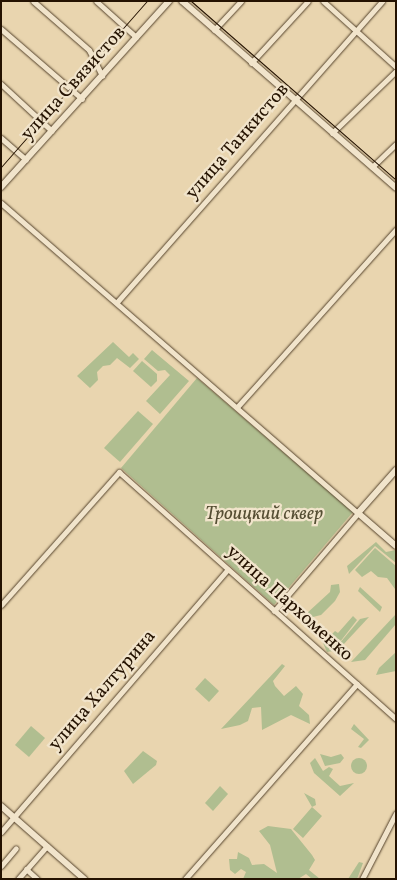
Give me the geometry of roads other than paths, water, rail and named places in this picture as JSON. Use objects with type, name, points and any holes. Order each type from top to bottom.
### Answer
[{"type":"street","points":[[33,1],[89,50],[102,76]]},
{"type":"street","points":[[96,1],[136,37]]},
{"type":"street","name":"улица Связистов","points":[[1,187],[169,1]]},
{"type":"street","points":[[182,1],[250,63],[396,188]]},
{"type":"street","points":[[214,30],[241,1]]},
{"type":"street","points":[[250,63],[308,1]]},
{"type":"street","points":[[323,1],[396,67]]},
{"type":"street","name":"улица Танкистов","points":[[117,302],[382,1]]},
{"type":"street","points":[[1,29],[82,99]]},
{"type":"street","points":[[332,133],[396,71]]},
{"type":"street","points":[[1,84],[52,131]]},
{"type":"street","points":[[1,138],[26,160]]},
{"type":"street","points":[[372,167],[396,144]]},
{"type":"street","points":[[1,203],[238,406],[249,420],[396,546]]},
{"type":"street","points":[[238,406],[396,229]]},
{"type":"street","points":[[274,611],[396,470]]},
{"type":"street","name":"улица Пархоменко","points":[[1,605],[118,472],[396,719]]},
{"type":"street","name":"улица Халтурина","points":[[1,832],[228,569]]},
{"type":"street","points":[[185,879],[357,684]]},
{"type":"street","points":[[1,806],[84,879]]},
{"type":"street","points":[[362,879],[395,816]]},
{"type":"street","points":[[18,879],[47,846]]},
{"type":"street","points":[[1,866],[16,848]]},
{"type":"street","points":[[26,869],[37,879]]},
{"type":"tram line","points":[[1,167],[147,1]]},
{"type":"tram line","points":[[191,1],[396,180]]},
{"type":"park label","name":"Троицкий сквер","points":[[264,515]]}]
